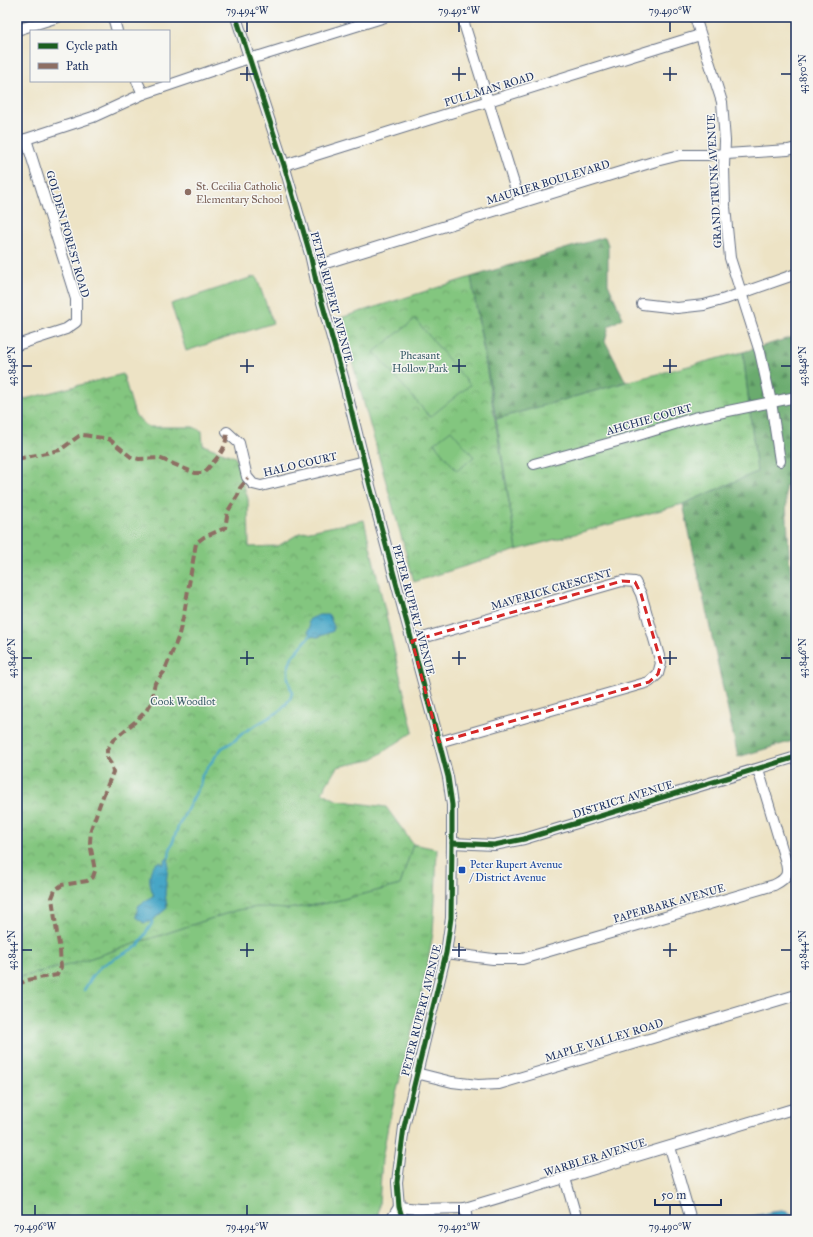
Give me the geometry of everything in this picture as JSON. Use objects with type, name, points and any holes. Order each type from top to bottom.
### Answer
[{"type":"street","points":[[17,30],[58,17]]},
{"type":"street","points":[[113,17],[117,30]]},
{"type":"street","name":"PETER RUPERT AVENUE","points":[[236,17],[284,165],[313,267],[439,742],[448,777],[452,805],[451,918],[446,953],[404,1126],[398,1182],[398,1207],[404,1220]]},
{"type":"street","name":"GOLDEN FOREST ROAD","points":[[17,345],[66,329],[76,322],[77,310],[76,299],[22,140],[93,116],[143,94],[249,58],[260,56],[354,21],[384,17]]},
{"type":"street","points":[[462,17],[520,203]]},
{"type":"street","name":"GRAND TRUNK AVENUE","points":[[695,17],[722,102],[725,141],[724,154],[727,236],[730,258],[760,352],[771,402],[780,461]]},
{"type":"street","name":"PULLMAN ROAD","points":[[284,165],[700,35]]},
{"type":"street","points":[[137,82],[143,94]]},
{"type":"street","name":"MAURIER BOULEVARD","points":[[313,267],[656,161],[680,155],[724,154],[788,150],[796,148]]},
{"type":"street","points":[[642,304],[677,308],[704,305],[796,274]]},
{"type":"street","name":"AHCHIE COURT","points":[[534,464],[694,418],[796,396]]},
{"type":"street","name":"HALO COURT","points":[[227,432],[238,443],[247,477],[253,484],[261,486],[364,461]]},
{"type":"street","name":"MAVERICK CRESCENT","points":[[412,640],[622,581],[635,582],[642,594],[661,663],[658,674],[649,682],[439,742]]},
{"type":"street","name":"DISTRICT AVENUE","points":[[452,844],[494,845],[524,839],[796,757]]},
{"type":"street","name":"PAPERBARK AVENUE","points":[[446,953],[493,959],[522,959],[774,885],[784,880],[788,871],[758,769]]},
{"type":"street","name":"MAPLE VALLEY ROAD","points":[[416,1073],[452,1082],[478,1085],[499,1084],[796,996]]},
{"type":"street","name":"WARBLER AVENUE","points":[[398,1207],[418,1209],[465,1208],[796,1108]]},
{"type":"street","points":[[670,1147],[691,1220]]},
{"type":"street","points":[[565,1178],[577,1220]]},
{"type":"street","name":"PETER RUPERT AVENUE","points":[[391,1220],[398,1207]]},
{"type":"street","points":[[465,1208],[467,1220]]},
{"type":"highlighted area","points":[[622,581],[635,582],[641,594],[661,663],[658,674],[649,682],[439,742],[412,641]]},
{"type":"green space","points":[[605,237],[608,245],[608,284],[623,318],[609,326],[605,341],[626,382],[496,419],[471,277]]},
{"type":"green space","points":[[256,276],[273,323],[186,351],[171,304]]},
{"type":"green space","name":"Pheasant Hollow Park","points":[[471,277],[517,550],[414,582],[340,318]]},
{"type":"green space","points":[[415,319],[470,385],[430,417],[374,352]]},
{"type":"green space","points":[[796,336],[796,483],[785,486],[796,665],[796,740],[738,757],[683,504],[757,472],[743,352]]},
{"type":"green space","points":[[743,352],[757,472],[683,504],[517,550],[496,419],[626,382]]},
{"type":"green space","name":"Cook Woodlot","points":[[123,374],[135,415],[148,427],[193,427],[202,431],[203,445],[235,457],[248,499],[249,547],[278,546],[300,533],[364,520],[413,732],[371,760],[337,767],[322,792],[336,800],[386,807],[413,844],[400,885],[327,903],[287,909],[258,907],[237,910],[76,963],[17,978],[17,401]]},
{"type":"green space","points":[[451,430],[474,457],[457,471],[434,443]]},
{"type":"green space","points":[[413,844],[437,849],[433,933],[422,991],[388,1126],[382,1159],[378,1220],[17,1220],[17,978],[76,963],[237,910],[258,907],[287,909],[327,903],[400,885]]},
{"type":"water","points":[[319,615],[329,615],[334,627],[333,631],[318,637],[310,636],[308,631],[310,627],[308,622],[310,619]]},
{"type":"water","points":[[169,857],[165,893],[167,908],[152,921],[144,923],[136,917],[138,906],[154,895],[150,881],[151,871],[156,863],[161,862],[163,865],[165,860]]},
{"type":"water","points":[[783,1210],[794,1215],[794,1220],[732,1220]]},
{"type":"waterway","points":[[169,857],[178,827],[200,785],[202,775],[222,748],[234,741],[244,732],[280,711],[290,699],[292,693],[288,678],[288,668],[292,657],[310,636]]},
{"type":"waterway","points":[[84,990],[101,966],[138,946],[152,921]]},
{"type":"marked path","points":[[17,459],[60,450],[79,436],[83,435],[109,439],[131,457],[139,459],[159,458],[195,473],[202,473],[205,472],[220,454],[225,445],[227,432]]},
{"type":"marked path","points":[[17,985],[27,980],[57,975],[61,967],[60,950],[52,898],[55,890],[62,885],[87,881],[93,877],[95,871],[90,843],[91,829],[113,772],[111,764],[107,758],[107,750],[113,740],[136,721],[146,711],[153,700],[155,683],[164,672],[178,638],[184,614],[196,543],[204,537],[225,528],[228,511],[238,495],[240,488],[248,478]]},
{"type":"cycle path","points":[[236,17],[284,165],[310,254],[370,486],[439,742],[448,777],[452,805],[451,918],[446,953],[404,1127],[397,1182],[399,1207],[403,1220]]},
{"type":"cycle path","points":[[452,843],[494,845],[524,839],[796,757]]},
{"type":"place","name":"St. Cecilia Catholic Elementary School","points":[[188,192]]},
{"type":"place","name":"Peter Rupert Avenue / District Avenue","points":[[462,870]]}]
